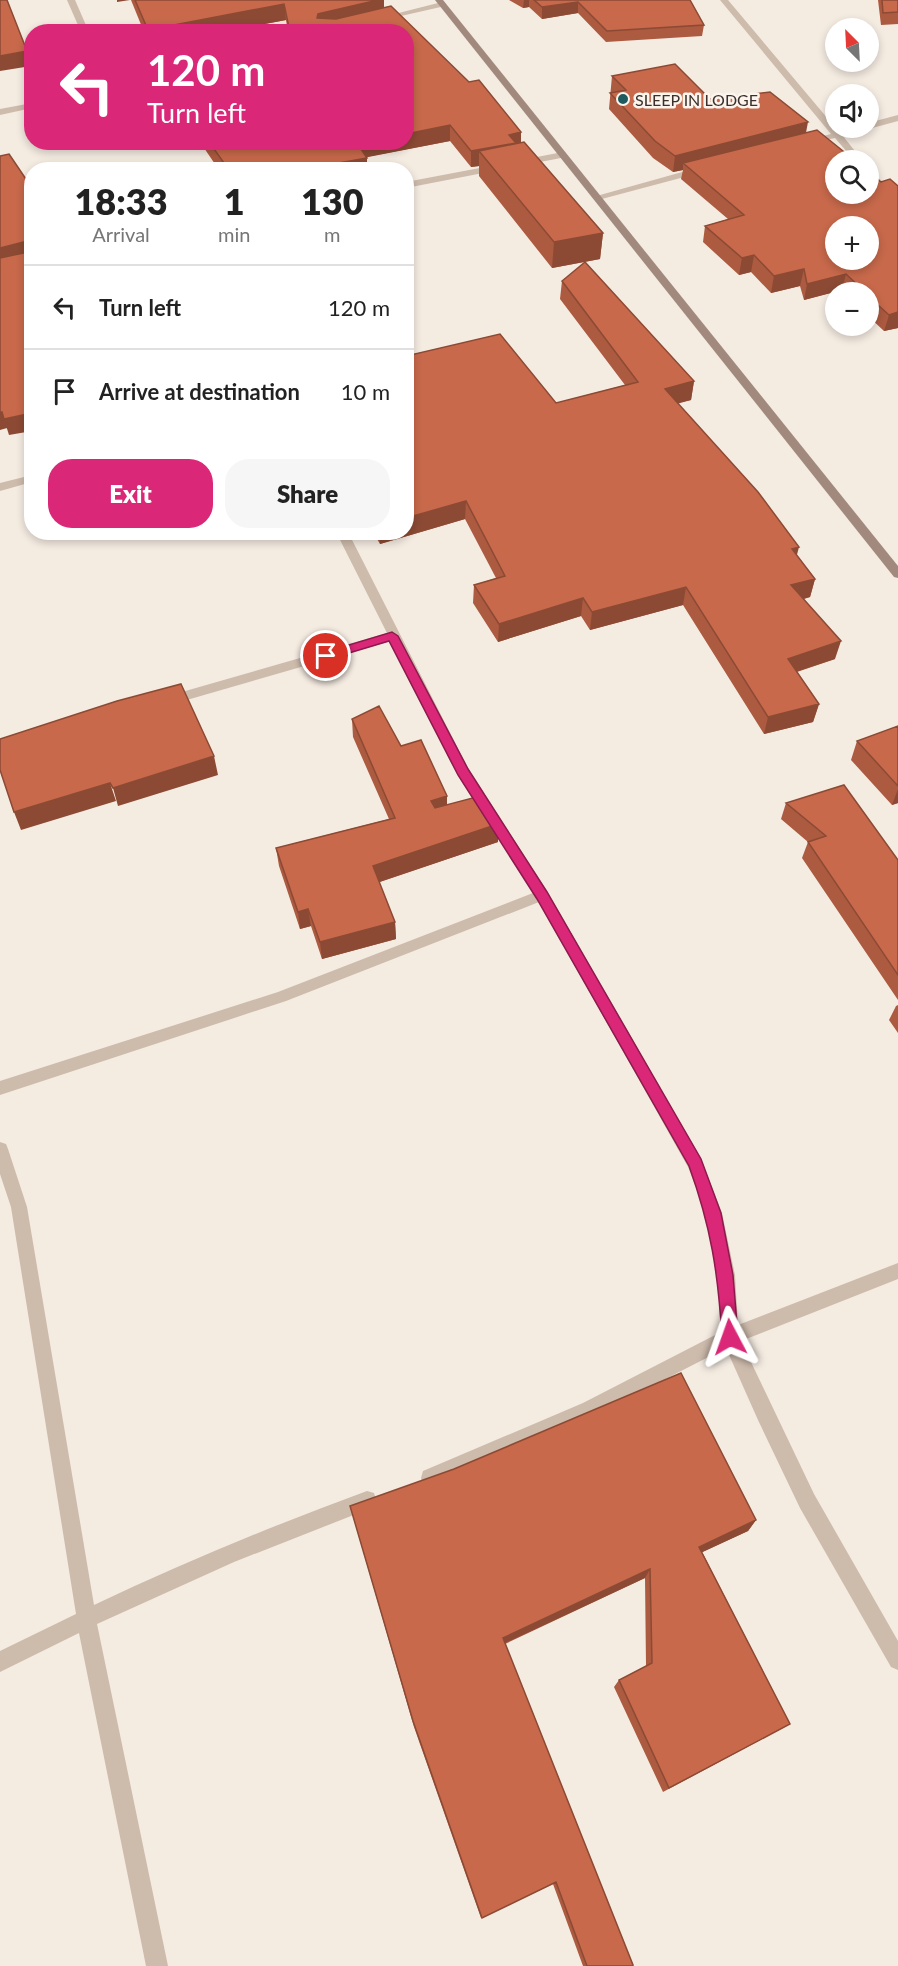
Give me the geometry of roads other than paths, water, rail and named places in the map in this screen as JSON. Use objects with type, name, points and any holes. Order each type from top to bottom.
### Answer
[{"type":"main road","points":[[440,2],[898,574]]},
{"type":"street","points":[[70,0],[81,24]]},
{"type":"street","points":[[724,0],[825,124]]},
{"type":"street","points":[[367,22],[440,2]]},
{"type":"street","points":[[0,112],[24,107]]},
{"type":"street","points":[[879,123],[898,118]]},
{"type":"street","points":[[801,144],[825,137]]},
{"type":"street","points":[[837,138],[848,150]]},
{"type":"street","points":[[414,183],[563,154]]},
{"type":"street","points":[[598,197],[711,168]]},
{"type":"street","points":[[879,182],[898,200]]},
{"type":"street","points":[[0,487],[24,480]]},
{"type":"street","points":[[347,540],[392,636],[463,772],[542,895],[695,1164],[716,1223],[726,1275],[730,1337],[764,1414],[807,1501],[898,1660]]},
{"type":"street","points":[[150,705],[392,636]]},
{"type":"street","points":[[0,1088],[281,997],[542,895]]},
{"type":"street","points":[[0,1149],[21,1218],[86,1618],[157,1966]]},
{"type":"street","points":[[415,1483],[589,1409],[730,1337],[898,1270]]},
{"type":"street","points":[[0,1662],[86,1618],[260,1543],[384,1494]]},
{"type":"place","name":"SLEEP IN LODGE","points":[[623,99]]}]
